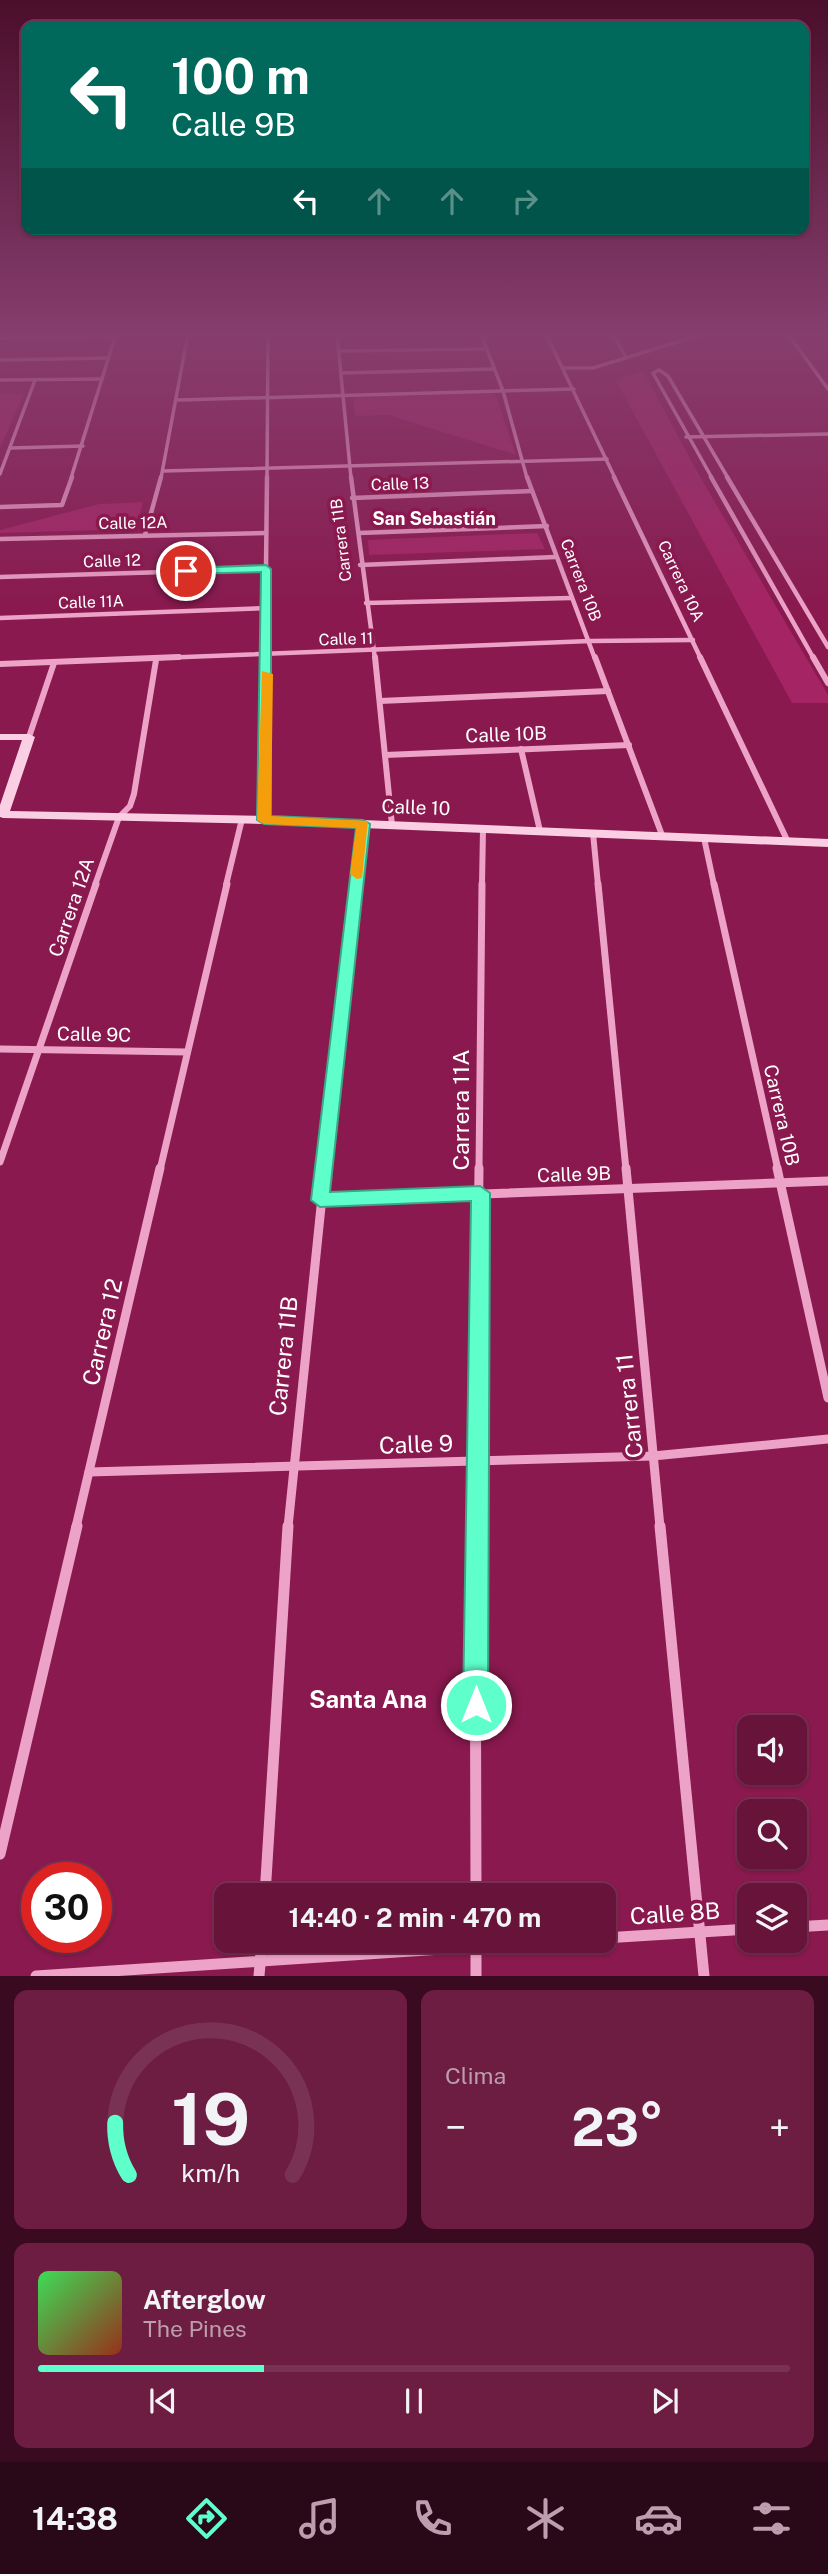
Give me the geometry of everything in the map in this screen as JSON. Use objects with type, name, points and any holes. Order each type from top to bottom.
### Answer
[{"type":"street","points":[[0,474],[18,426]]},
{"type":"street","points":[[0,507],[62,505],[89,426]]},
{"type":"street","points":[[145,535],[172,426]]},
{"type":"street","points":[[264,820],[268,608],[266,426]]},
{"type":"street","name":"Carrera 11B","points":[[348,426],[352,498],[374,650],[392,825]]},
{"type":"street","name":"Carrera 10B","points":[[512,426],[521,462],[547,526],[555,557],[590,641],[662,835]]},
{"type":"street","name":"Carrera 10A","points":[[592,426],[788,842]]},
{"type":"street","points":[[680,426],[828,684]]},
{"type":"street","points":[[697,426],[828,648]]},
{"type":"street","points":[[686,437],[828,434]]},
{"type":"street","points":[[10,448],[83,446]]},
{"type":"street","points":[[163,471],[607,459]]},
{"type":"street","name":"Calle 13","points":[[352,498],[532,491]]},
{"type":"street","points":[[359,533],[547,526]]},
{"type":"street","name":"Calle 12A","points":[[0,539],[266,533]]},
{"type":"street","points":[[360,565],[555,557]]},
{"type":"street","name":"Calle 12","points":[[0,578],[266,569]]},
{"type":"street","points":[[366,603],[571,598]]},
{"type":"street","name":"Calle 11A","points":[[0,618],[268,608]]},
{"type":"street","name":"Calle 11","points":[[0,664],[590,641],[693,640]]},
{"type":"street","name":"Carrera 12A","points":[[0,1162],[119,817],[130,806],[134,794],[156,660]]},
{"type":"street","points":[[1,816],[54,663]]},
{"type":"street","points":[[380,701],[608,691]]},
{"type":"street","points":[[0,737],[29,737]]},
{"type":"street","name":"Calle 10B","points":[[385,755],[629,745]]},
{"type":"street","points":[[521,749],[540,831]]},
{"type":"street","name":"Calle 10","points":[[1,816],[242,819],[828,843]]},
{"type":"street","name":"Carrera 12","points":[[0,1854],[242,819]]},
{"type":"street","name":"Carrera 11B","points":[[266,1883],[292,1467],[363,824]]},
{"type":"street","name":"Carrera 11A","points":[[476,1883],[475,1461],[482,829]]},
{"type":"street","name":"Carrera 11","points":[[593,833],[704,1976]]},
{"type":"street","name":"Carrera 10B","points":[[704,838],[828,1398]]},
{"type":"street","name":"Calle 9C","points":[[0,1049],[187,1052]]},
{"type":"street","name":"Calle 9B","points":[[320,1200],[828,1181]]},
{"type":"street","name":"Calle 9","points":[[89,1472],[653,1456],[828,1439]]},
{"type":"street","points":[[807,1926],[828,1925]]},
{"type":"street","name":"Calle 8B","points":[[616,1937],[737,1930]]},
{"type":"street","points":[[259,1976],[261,1953]]},
{"type":"street","points":[[36,1976],[333,1953]]},
{"type":"street","points":[[476,1953],[476,1976]]},
{"type":"shaded area","points":[[0,426],[10,426],[0,448]]},
{"type":"shaded area","points":[[425,426],[506,426],[516,455]]},
{"type":"shaded area","points":[[641,426],[673,426],[828,695],[828,703],[792,703]]},
{"type":"shaded area","points":[[143,502],[136,529],[0,533],[0,530],[99,504]]},
{"type":"shaded area","points":[[537,533],[545,549],[369,555],[368,540]]},
{"type":"slow traffic","points":[[267,674],[264,820],[363,824],[357,874]]},
{"type":"district","name":"San Sebastián","points":[[434,518]]},
{"type":"district","name":"Santa Ana","points":[[368,1699]]},
{"type":"route","points":[[186,571],[266,569],[268,608],[264,820],[363,824],[320,1200],[480,1193],[475,1461],[476,1705]]}]
